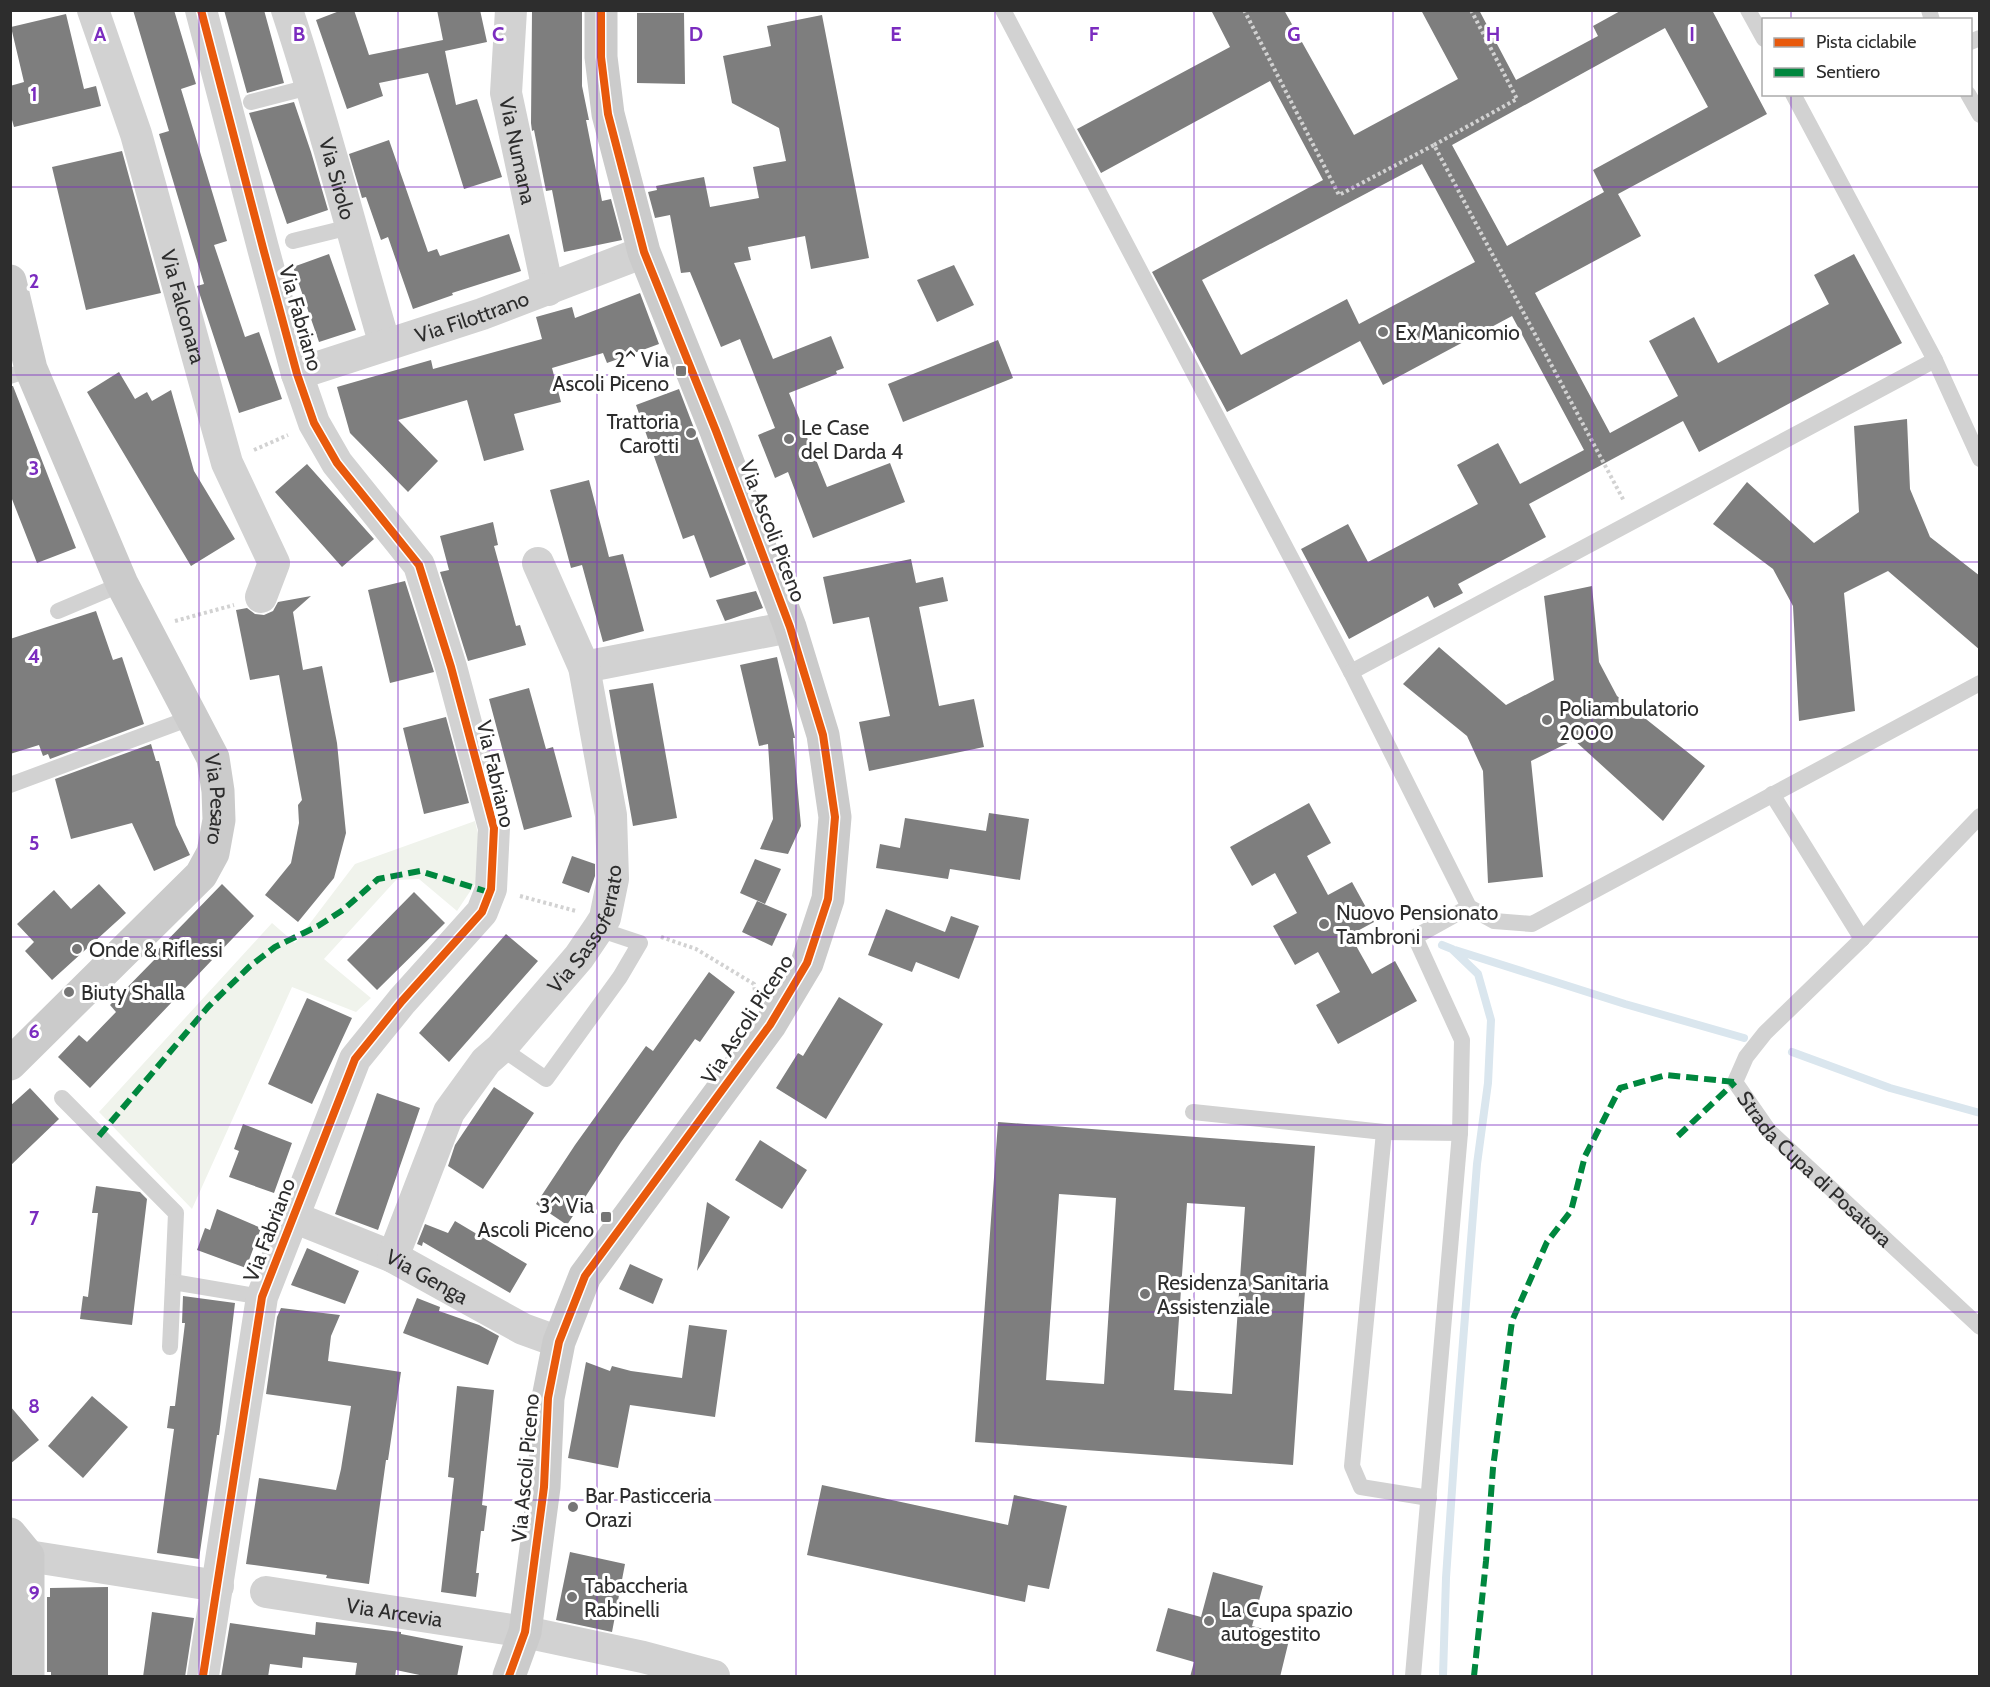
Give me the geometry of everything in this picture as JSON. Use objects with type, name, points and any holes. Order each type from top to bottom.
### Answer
[{"type":"street","name":"Via Falconara","points":[[93,10],[136,134],[227,463],[274,563],[261,597]]},
{"type":"street","name":"Via Fabriano","points":[[201,10],[297,374],[314,423],[337,463],[419,565],[451,667],[494,828],[491,889],[482,912],[402,1001],[355,1059],[262,1297],[203,1677]]},
{"type":"street","name":"Via Sirolo","points":[[287,10],[313,86],[350,227],[385,345]]},
{"type":"street","name":"Via Numana","points":[[511,10],[506,93],[548,290]]},
{"type":"street","name":"Via Ascoli Piceno","points":[[509,1677],[525,1632],[544,1487],[548,1398],[559,1342],[585,1276],[770,1025],[807,963],[828,899],[836,817],[824,735],[790,627],[716,431],[644,252],[608,114],[601,57],[601,10]]},
{"type":"street","name":"Via Filottrano","points":[[297,374],[482,314],[644,252]]},
{"type":"street","name":"Via Pesaro","points":[[10,281],[21,373],[122,585],[213,758],[219,820],[213,853],[201,875],[10,1064]]},
{"type":"street","name":"Via Sassoferrato","points":[[393,1257],[449,1112],[486,1061],[501,1048],[579,957],[588,920],[605,918],[613,879],[611,815],[584,667],[538,563]]},
{"type":"street","points":[[584,667],[790,627]]},
{"type":"street","name":"Via Genga","points":[[293,1217],[393,1257],[523,1329],[559,1342]]},
{"type":"street","points":[[28,1677],[19,1545],[218,1586]]},
{"type":"street","name":"Via Arcevia","points":[[266,1593],[525,1632]]},
{"type":"street","points":[[525,1632],[643,1657],[714,1677]]},
{"type":"lane","points":[[1003,10],[1352,672],[1469,908],[1494,921],[1532,924],[1980,682]]},
{"type":"lane","points":[[1748,10],[1762,35]]},
{"type":"lane","points":[[251,102],[313,86]]},
{"type":"lane","points":[[1794,96],[1935,360],[1980,459]]},
{"type":"lane","points":[[1969,96],[1980,115]]},
{"type":"lane","points":[[293,241],[350,227]]},
{"type":"lane","points":[[1352,672],[1935,360]]},
{"type":"lane","points":[[58,611],[122,585]]},
{"type":"lane","points":[[10,785],[193,717]]},
{"type":"lane","points":[[1772,794],[1862,939]]},
{"type":"lane","name":"Strada Cupa di Posatora","points":[[1980,816],[1862,939],[1766,1033],[1746,1057],[1735,1082],[1769,1131],[1980,1327]]},
{"type":"lane","points":[[1413,1677],[1460,1133],[1462,1040],[1415,937],[1469,908]]},
{"type":"lane","points":[[501,1048],[546,1079],[620,977],[640,943],[588,920]]},
{"type":"lane","points":[[62,1098],[176,1213],[170,1347]]},
{"type":"lane","points":[[1193,1112],[1384,1132],[1460,1133]]},
{"type":"lane","points":[[1384,1132],[1352,1466],[1361,1487],[1429,1498]]},
{"type":"lane","points":[[173,1282],[262,1297]]},
{"type":"path","points":[[1244,10],[1339,195],[1517,99],[1471,10]]},
{"type":"path","points":[[1434,145],[1634,521]]},
{"type":"path","points":[[227,463],[314,423]]},
{"type":"path","points":[[147,629],[261,597]]},
{"type":"path","points":[[491,889],[588,920]]},
{"type":"path","points":[[656,935],[696,948],[754,984],[756,998]]},
{"type":"shaded area","points":[[475,821],[483,856],[481,875],[457,911],[419,879],[396,880],[324,959],[371,998],[356,1012],[292,987],[192,1209],[99,1112],[272,923],[295,943],[355,864]]},
{"type":"building","points":[[133,10],[174,10],[196,84],[181,89],[227,241],[214,245],[245,337],[259,332],[282,399],[239,413],[197,286],[204,284],[159,134],[169,131]]},
{"type":"building","points":[[224,10],[264,10],[284,83],[247,93]]},
{"type":"building","points":[[342,10],[354,10],[369,55],[443,40],[437,10],[480,10],[487,42],[445,51],[456,105],[477,99],[502,177],[464,189],[428,73],[379,83],[383,96],[347,109],[316,20]]},
{"type":"building","name":"Ex Manicomio","points":[[1211,10],[1284,10],[1354,135],[1458,79],[1421,10],[1479,10],[1516,80],[1598,36],[1593,26],[1622,10],[1712,10],[1767,114],[1618,194],[1641,236],[1535,293],[1610,433],[1678,396],[1649,341],[1694,317],[1718,363],[1829,304],[1814,275],[1854,254],[1902,343],[1699,452],[1683,421],[1529,504],[1546,537],[1458,584],[1463,593],[1434,608],[1428,596],[1349,639],[1301,549],[1348,524],[1368,562],[1478,504],[1457,465],[1498,443],[1520,484],[1584,450],[1512,316],[1383,385],[1360,341],[1227,412],[1152,272],[1323,180],[1270,81],[1101,173],[1077,129],[1230,47]],"holes":[[[1665,28],[1708,107],[1593,170],[1604,192],[1507,246],[1452,145]],[[1422,164],[1475,262],[1359,324],[1347,299],[1241,355],[1202,280]]]},
{"type":"building","points":[[532,11],[582,12],[582,86],[589,120],[586,120],[602,201],[611,199],[622,240],[564,252],[552,190],[546,191],[534,130],[532,131]]},
{"type":"building","points":[[637,13],[684,13],[685,84],[637,83]]},
{"type":"building","points":[[66,14],[84,89],[96,86],[101,106],[14,127],[10,113],[10,86],[24,82],[11,27]]},
{"type":"building","points":[[822,15],[869,258],[811,269],[805,236],[748,247],[751,260],[734,263],[773,359],[831,336],[844,368],[836,371],[837,374],[789,393],[827,487],[890,463],[905,502],[813,538],[788,472],[775,478],[758,435],[775,428],[740,339],[721,347],[690,272],[681,273],[670,215],[655,218],[648,192],[657,190],[656,186],[704,177],[710,207],[759,198],[753,167],[786,161],[779,128],[732,103],[723,56],[771,46],[767,26]]},
{"type":"building","points":[[294,102],[328,210],[287,224],[249,113]]},
{"type":"building","points":[[389,140],[428,252],[437,249],[440,256],[509,234],[521,271],[452,293],[453,295],[413,309],[388,237],[381,240],[366,197],[362,198],[349,154]]},
{"type":"building","points":[[122,151],[161,293],[86,310],[52,167]]},
{"type":"building","points":[[329,254],[356,330],[319,342],[293,267]]},
{"type":"building","points":[[954,265],[974,305],[937,322],[917,280]]},
{"type":"building","points":[[640,293],[659,344],[607,363],[603,353],[552,368],[561,402],[514,414],[524,450],[484,461],[467,400],[398,420],[438,461],[408,492],[350,433],[337,387],[431,360],[433,369],[542,339],[536,317],[572,307],[575,318]]},
{"type":"building","points":[[998,340],[1013,378],[903,422],[888,384]]},
{"type":"building","points":[[119,372],[135,399],[147,392],[152,401],[171,390],[194,471],[235,539],[191,566],[87,392]]},
{"type":"building","points":[[10,386],[13,386],[76,548],[37,563],[10,494]]},
{"type":"building","points":[[679,389],[746,564],[710,578],[694,535],[683,539],[636,405]]},
{"type":"building","points":[[1907,419],[1910,489],[1930,537],[1980,576],[1980,650],[1888,571],[1844,593],[1855,711],[1799,721],[1793,606],[1773,569],[1713,524],[1747,482],[1814,543],[1859,512],[1854,426]]},
{"type":"building","points":[[307,464],[374,539],[342,567],[275,492]]},
{"type":"building","points":[[589,480],[609,557],[623,554],[644,631],[603,642],[582,565],[571,568],[550,490]]},
{"type":"building","points":[[493,522],[498,545],[494,546],[516,626],[520,625],[526,645],[468,661],[440,572],[449,570],[440,536]]},
{"type":"building","points":[[911,559],[916,583],[943,577],[948,601],[919,607],[939,706],[974,699],[984,747],[869,771],[859,722],[890,716],[869,617],[833,624],[823,577]]},
{"type":"building","points":[[405,581],[434,672],[390,683],[368,590]]},
{"type":"building","name":"Poliambulatorio 2000","points":[[1592,586],[1599,662],[1617,696],[1705,766],[1663,821],[1574,740],[1531,761],[1543,877],[1488,883],[1483,771],[1467,736],[1403,684],[1439,647],[1506,705],[1554,680],[1544,596]]},
{"type":"building","points":[[756,591],[763,608],[725,621],[716,600]]},
{"type":"building","points":[[311,596],[293,612],[303,670],[322,666],[337,743],[346,833],[334,878],[298,922],[265,895],[291,863],[299,823],[298,805],[302,800],[279,675],[250,680],[236,610],[247,608],[255,614],[264,615],[273,611],[278,602]]},
{"type":"building","points":[[96,611],[113,660],[122,657],[144,724],[50,759],[48,754],[43,756],[39,745],[10,754],[10,639]]},
{"type":"building","points":[[777,657],[795,738],[793,738],[801,826],[788,854],[760,849],[773,819],[768,744],[759,746],[740,665]]},
{"type":"building","points":[[653,683],[677,818],[633,826],[609,690]]},
{"type":"building","points":[[529,688],[546,749],[553,747],[572,817],[524,830],[489,699]]},
{"type":"building","points":[[446,717],[469,803],[424,814],[403,728]]},
{"type":"building","points":[[151,744],[156,761],[159,761],[176,825],[190,855],[154,871],[132,823],[71,839],[55,779]]},
{"type":"building","name":"Nuovo Pensionato Tambroni","points":[[1309,803],[1331,843],[1307,856],[1328,895],[1352,882],[1374,922],[1350,935],[1372,974],[1395,961],[1417,1001],[1338,1044],[1316,1005],[1340,992],[1318,952],[1295,965],[1273,926],[1297,913],[1275,873],[1252,886],[1230,847]]},
{"type":"building","points":[[989,813],[1029,819],[1020,880],[950,869],[948,879],[876,868],[880,844],[900,848],[905,818],[986,831]]},
{"type":"building","points":[[572,856],[595,864],[595,876],[589,893],[562,883]]},
{"type":"building","points":[[755,859],[781,869],[765,904],[740,893]]},
{"type":"building","points":[[99,884],[126,913],[52,980],[25,951],[34,942],[17,924],[54,890],[71,909]]},
{"type":"building","points":[[222,884],[254,916],[90,1088],[58,1057],[79,1035],[87,1042],[116,1012],[110,1005],[156,958],[153,955]]},
{"type":"building","points":[[414,892],[445,923],[377,990],[347,960]]},
{"type":"building","points":[[757,901],[787,914],[772,946],[742,932]]},
{"type":"building","points":[[886,909],[945,932],[951,916],[979,926],[959,979],[916,962],[912,972],[868,955]]},
{"type":"building","points":[[506,934],[538,961],[449,1062],[419,1033]]},
{"type":"building","points":[[709,972],[735,992],[700,1042],[695,1039],[621,1142],[567,1225],[536,1204],[646,1046],[653,1051]]},
{"type":"building","points":[[839,997],[883,1024],[826,1119],[776,1088],[798,1053],[803,1056]]},
{"type":"building","points":[[307,998],[352,1018],[312,1104],[268,1084]]},
{"type":"building","points":[[494,1087],[534,1113],[483,1189],[448,1166],[455,1145]]},
{"type":"building","points":[[30,1088],[59,1119],[10,1166],[10,1106]]},
{"type":"building","points":[[377,1093],[420,1108],[378,1230],[335,1214]]},
{"type":"building","name":"Residenza Sanitaria Assistenziale","points":[[998,1122],[1315,1146],[1293,1465],[975,1442]],"holes":[[[1059,1194],[1116,1198],[1104,1384],[1046,1380]],[[1187,1203],[1245,1207],[1232,1394],[1174,1390]]]},
{"type":"building","points":[[243,1124],[292,1143],[274,1193],[229,1177],[239,1151],[234,1149]]},
{"type":"building","points":[[760,1140],[807,1170],[782,1209],[735,1180]]},
{"type":"building","points":[[96,1186],[140,1192],[147,1199],[132,1325],[80,1319],[83,1296],[88,1297],[98,1213],[92,1213]]},
{"type":"building","points":[[707,1202],[730,1217],[697,1271]]},
{"type":"building","points":[[217,1209],[261,1228],[246,1268],[197,1250],[205,1228],[210,1230]]},
{"type":"building","points":[[455,1221],[527,1264],[510,1293],[423,1242],[422,1246],[417,1244],[425,1224],[448,1233]]},
{"type":"building","points":[[307,1248],[359,1271],[345,1304],[291,1285]]},
{"type":"building","points":[[630,1264],[663,1279],[653,1304],[619,1289]]},
{"type":"building","points":[[183,1296],[235,1303],[219,1435],[217,1435],[199,1559],[157,1553],[174,1429],[167,1428],[170,1406],[175,1406],[185,1323],[182,1323]]},
{"type":"building","points":[[417,1298],[440,1307],[439,1311],[479,1325],[499,1336],[488,1365],[403,1333]]},
{"type":"building","points":[[281,1308],[340,1315],[331,1336],[328,1361],[401,1372],[369,1584],[326,1578],[327,1575],[246,1564],[259,1478],[336,1490],[351,1406],[266,1394],[277,1317]]},
{"type":"building","points":[[689,1325],[727,1330],[715,1417],[630,1405],[618,1468],[568,1458],[586,1362],[610,1371],[612,1366],[682,1378]]},
{"type":"building","points":[[457,1386],[494,1390],[482,1505],[487,1506],[484,1531],[481,1531],[476,1573],[479,1573],[476,1597],[441,1592],[454,1478],[448,1477]]},
{"type":"building","points":[[92,1396],[128,1427],[83,1478],[48,1446]]},
{"type":"building","points":[[10,1406],[39,1440],[10,1464]]},
{"type":"building","points":[[822,1485],[1008,1525],[1014,1495],[1067,1506],[1049,1589],[1028,1585],[1025,1602],[807,1555]]},
{"type":"building","points":[[570,1552],[625,1564],[612,1632],[556,1620]]},
{"type":"building","name":"La Cupa spazio autogestito","points":[[1213,1572],[1263,1586],[1252,1626],[1290,1636],[1280,1677],[1190,1677],[1194,1662],[1156,1651],[1168,1608],[1201,1617]]},
{"type":"building","points":[[108,1587],[108,1677],[51,1677],[51,1672],[47,1672],[47,1597],[50,1597],[50,1588]]},
{"type":"building","points":[[152,1612],[194,1618],[185,1677],[143,1677]]},
{"type":"building","points":[[316,1622],[401,1632],[401,1634],[463,1646],[457,1677],[429,1677],[396,1670],[395,1677],[355,1677],[357,1663],[303,1657],[302,1668],[270,1664],[268,1677],[221,1677],[230,1623],[315,1635]]},
{"type":"waterway","points":[[1442,945],[1452,949],[1478,974],[1491,1020],[1488,1083],[1477,1164],[1456,1431],[1446,1578],[1443,1676]]},
{"type":"waterway","points":[[1455,950],[1625,1004],[1744,1038]]},
{"type":"waterway","points":[[1792,1052],[1890,1088],[1980,1113]]},
{"type":"marked path","points":[[99,1136],[208,1007],[249,967],[275,947],[318,926],[343,910],[378,879],[420,871],[485,891]]},
{"type":"marked path","points":[[1474,1676],[1493,1468],[1512,1321],[1547,1242],[1571,1211],[1585,1156],[1620,1088],[1666,1075],[1735,1082]]},
{"type":"marked path","points":[[1678,1136],[1735,1082]]},
{"type":"cycle path","points":[[201,10],[297,374],[314,423],[337,463],[419,565],[451,667],[494,828],[491,889],[482,912],[402,1001],[355,1059],[262,1297],[203,1676]]},
{"type":"cycle path","points":[[509,1676],[525,1632],[544,1487],[548,1398],[559,1342],[585,1276],[770,1025],[807,963],[828,899],[835,817],[823,735],[790,627],[716,431],[644,252],[608,114],[601,57],[601,10]]},
{"type":"place","name":"Ex Manicomio","points":[[1383,332]]},
{"type":"place","name":"2^ Via Ascoli Piceno","points":[[681,371]]},
{"type":"place","name":"Trattoria Carotti","points":[[691,433]]},
{"type":"place","name":"Le Case del Darda 4","points":[[789,439]]},
{"type":"place","name":"Poliambulatorio 2000","points":[[1547,720]]},
{"type":"place","name":"Nuovo Pensionato Tambroni","points":[[1324,924]]},
{"type":"place","name":"Onde & Riflessi","points":[[77,949]]},
{"type":"place","name":"Biuty Shalla","points":[[69,992]]},
{"type":"place","name":"3^ Via Ascoli Piceno","points":[[606,1217]]},
{"type":"place","name":"Residenza Sanitaria Assistenziale","points":[[1145,1294]]},
{"type":"place","name":"Bar Pasticceria Orazi","points":[[573,1507]]},
{"type":"place","name":"Tabaccheria Rabinelli","points":[[572,1597]]},
{"type":"place","name":"La Cupa spazio autogestito","points":[[1209,1621]]}]
